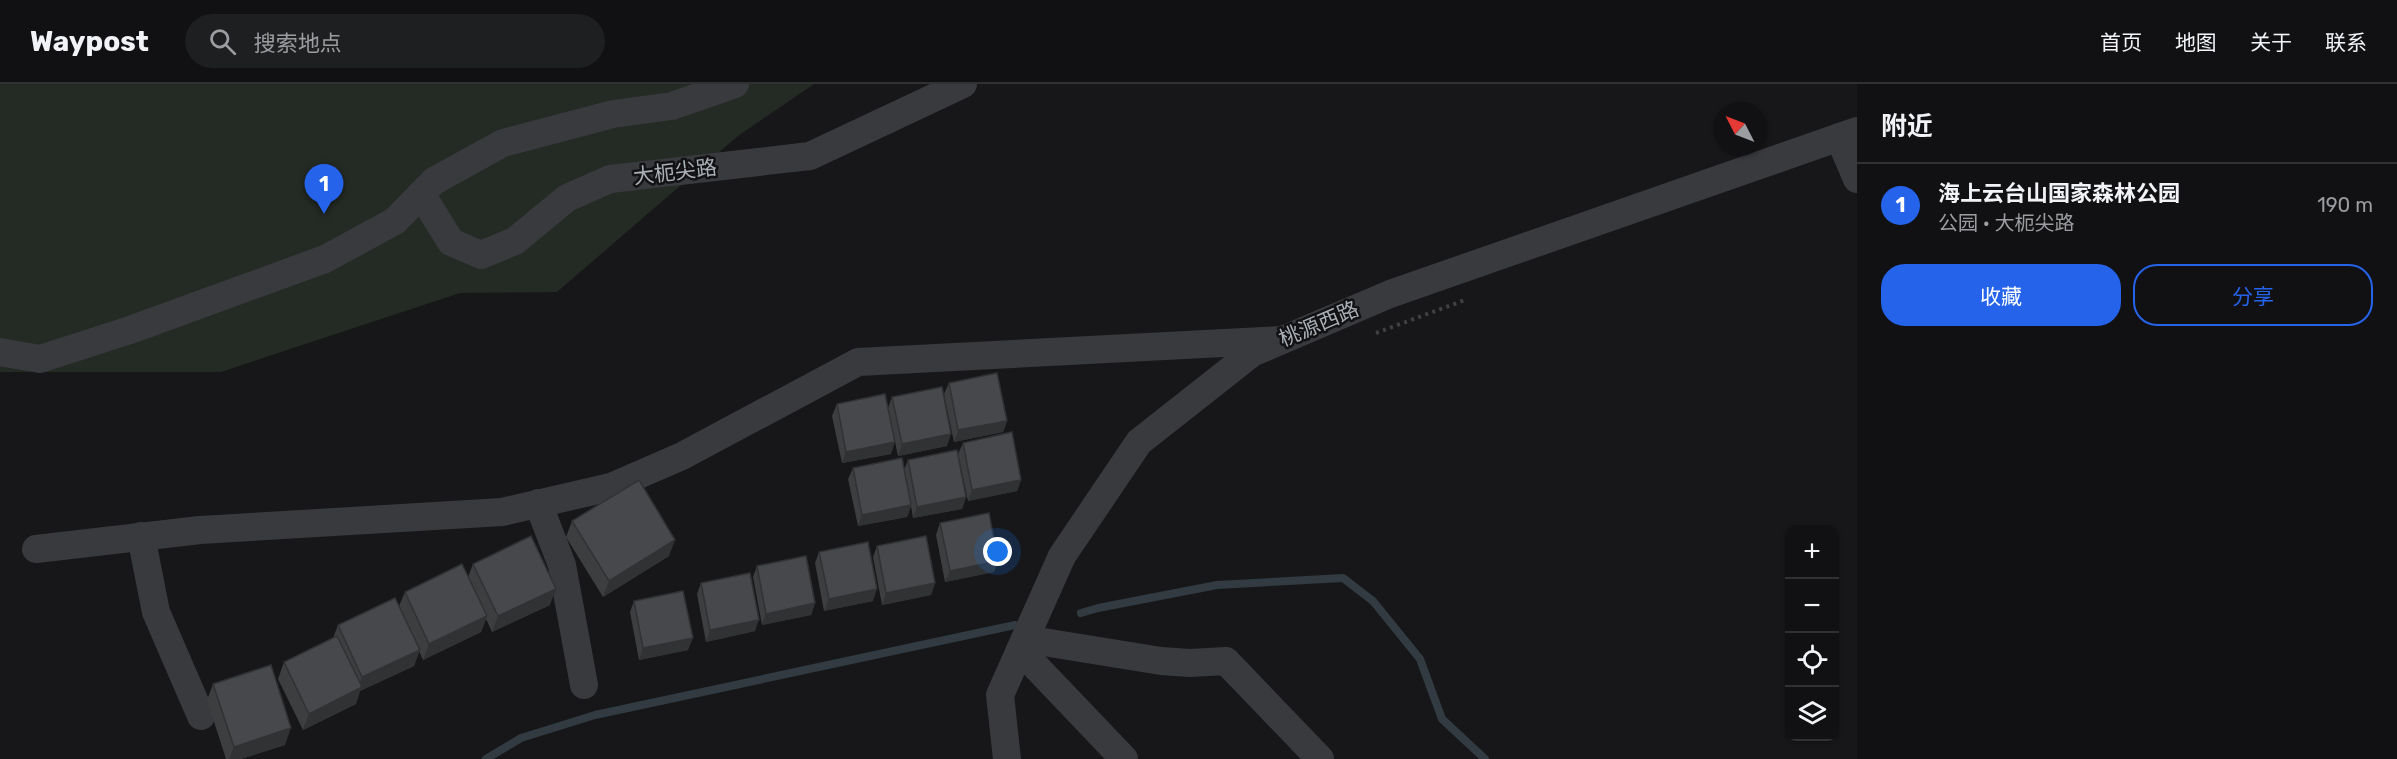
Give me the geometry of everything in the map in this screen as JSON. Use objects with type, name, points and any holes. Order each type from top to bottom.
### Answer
[{"type":"street","points":[[0,352],[40,359],[130,330],[325,259],[395,221],[434,180],[503,143],[613,114],[672,106],[735,84]]},
{"type":"street","name":"大枙尖路","points":[[420,194],[451,242],[481,255],[515,241],[567,198],[610,179],[810,156],[963,84]]},
{"type":"street","points":[[1848,134],[1857,178]]},
{"type":"street","name":"桃源西路","points":[[1007,759],[1000,695],[1062,556],[1139,442],[1252,353],[1390,294],[1848,134]]},
{"type":"street","points":[[36,549],[200,530],[502,512],[611,487],[682,456],[858,362],[1282,340]]},
{"type":"street","points":[[538,503],[562,565],[584,685]]},
{"type":"street","points":[[141,536],[156,612],[201,716]]},
{"type":"street","points":[[1023,644],[1124,759]]},
{"type":"street","points":[[1023,644],[1161,661],[1190,663],[1226,661],[1320,759]]},
{"type":"path","points":[[1367,336],[1467,299]]},
{"type":"shaded area","points":[[0,84],[814,84],[738,136],[557,292],[460,293],[221,372],[0,372]]},
{"type":"building","points":[[997,373],[1007,421],[958,430],[949,383]]},
{"type":"building","points":[[942,387],[951,434],[902,444],[892,397]]},
{"type":"building","points":[[885,394],[895,442],[846,452],[837,404]]},
{"type":"building","points":[[1012,432],[1021,480],[972,490],[963,443]]},
{"type":"building","points":[[957,450],[966,497],[917,507],[908,460]]},
{"type":"building","points":[[902,458],[911,505],[862,515],[853,468]]},
{"type":"building","points":[[639,480],[675,540],[609,581],[572,521]]},
{"type":"building","points":[[989,513],[998,561],[950,571],[940,523]]},
{"type":"building","points":[[531,536],[556,589],[498,616],[473,564]]},
{"type":"building","points":[[926,536],[935,583],[886,593],[877,546]]},
{"type":"building","points":[[868,542],[877,589],[829,599],[819,552]]},
{"type":"building","points":[[806,556],[815,603],[766,614],[757,566]]},
{"type":"building","points":[[462,564],[487,616],[429,644],[405,592]]},
{"type":"building","points":[[750,573],[759,620],[710,630],[701,583]]},
{"type":"building","points":[[683,591],[693,638],[643,648],[634,601]]},
{"type":"building","points":[[395,598],[420,650],[362,677],[338,625]]},
{"type":"building","points":[[337,636],[362,687],[309,714],[284,662]]},
{"type":"building","points":[[271,665],[291,728],[234,747],[213,684]]},
{"type":"waterway","points":[[1081,613],[1217,585],[1343,578],[1373,601],[1420,659],[1442,719],[1485,759]]},
{"type":"waterway","points":[[486,759],[521,738],[595,715],[1015,625]]},
{"type":"place","name":"海上云台山国家森林公园","points":[[324,214]]}]
